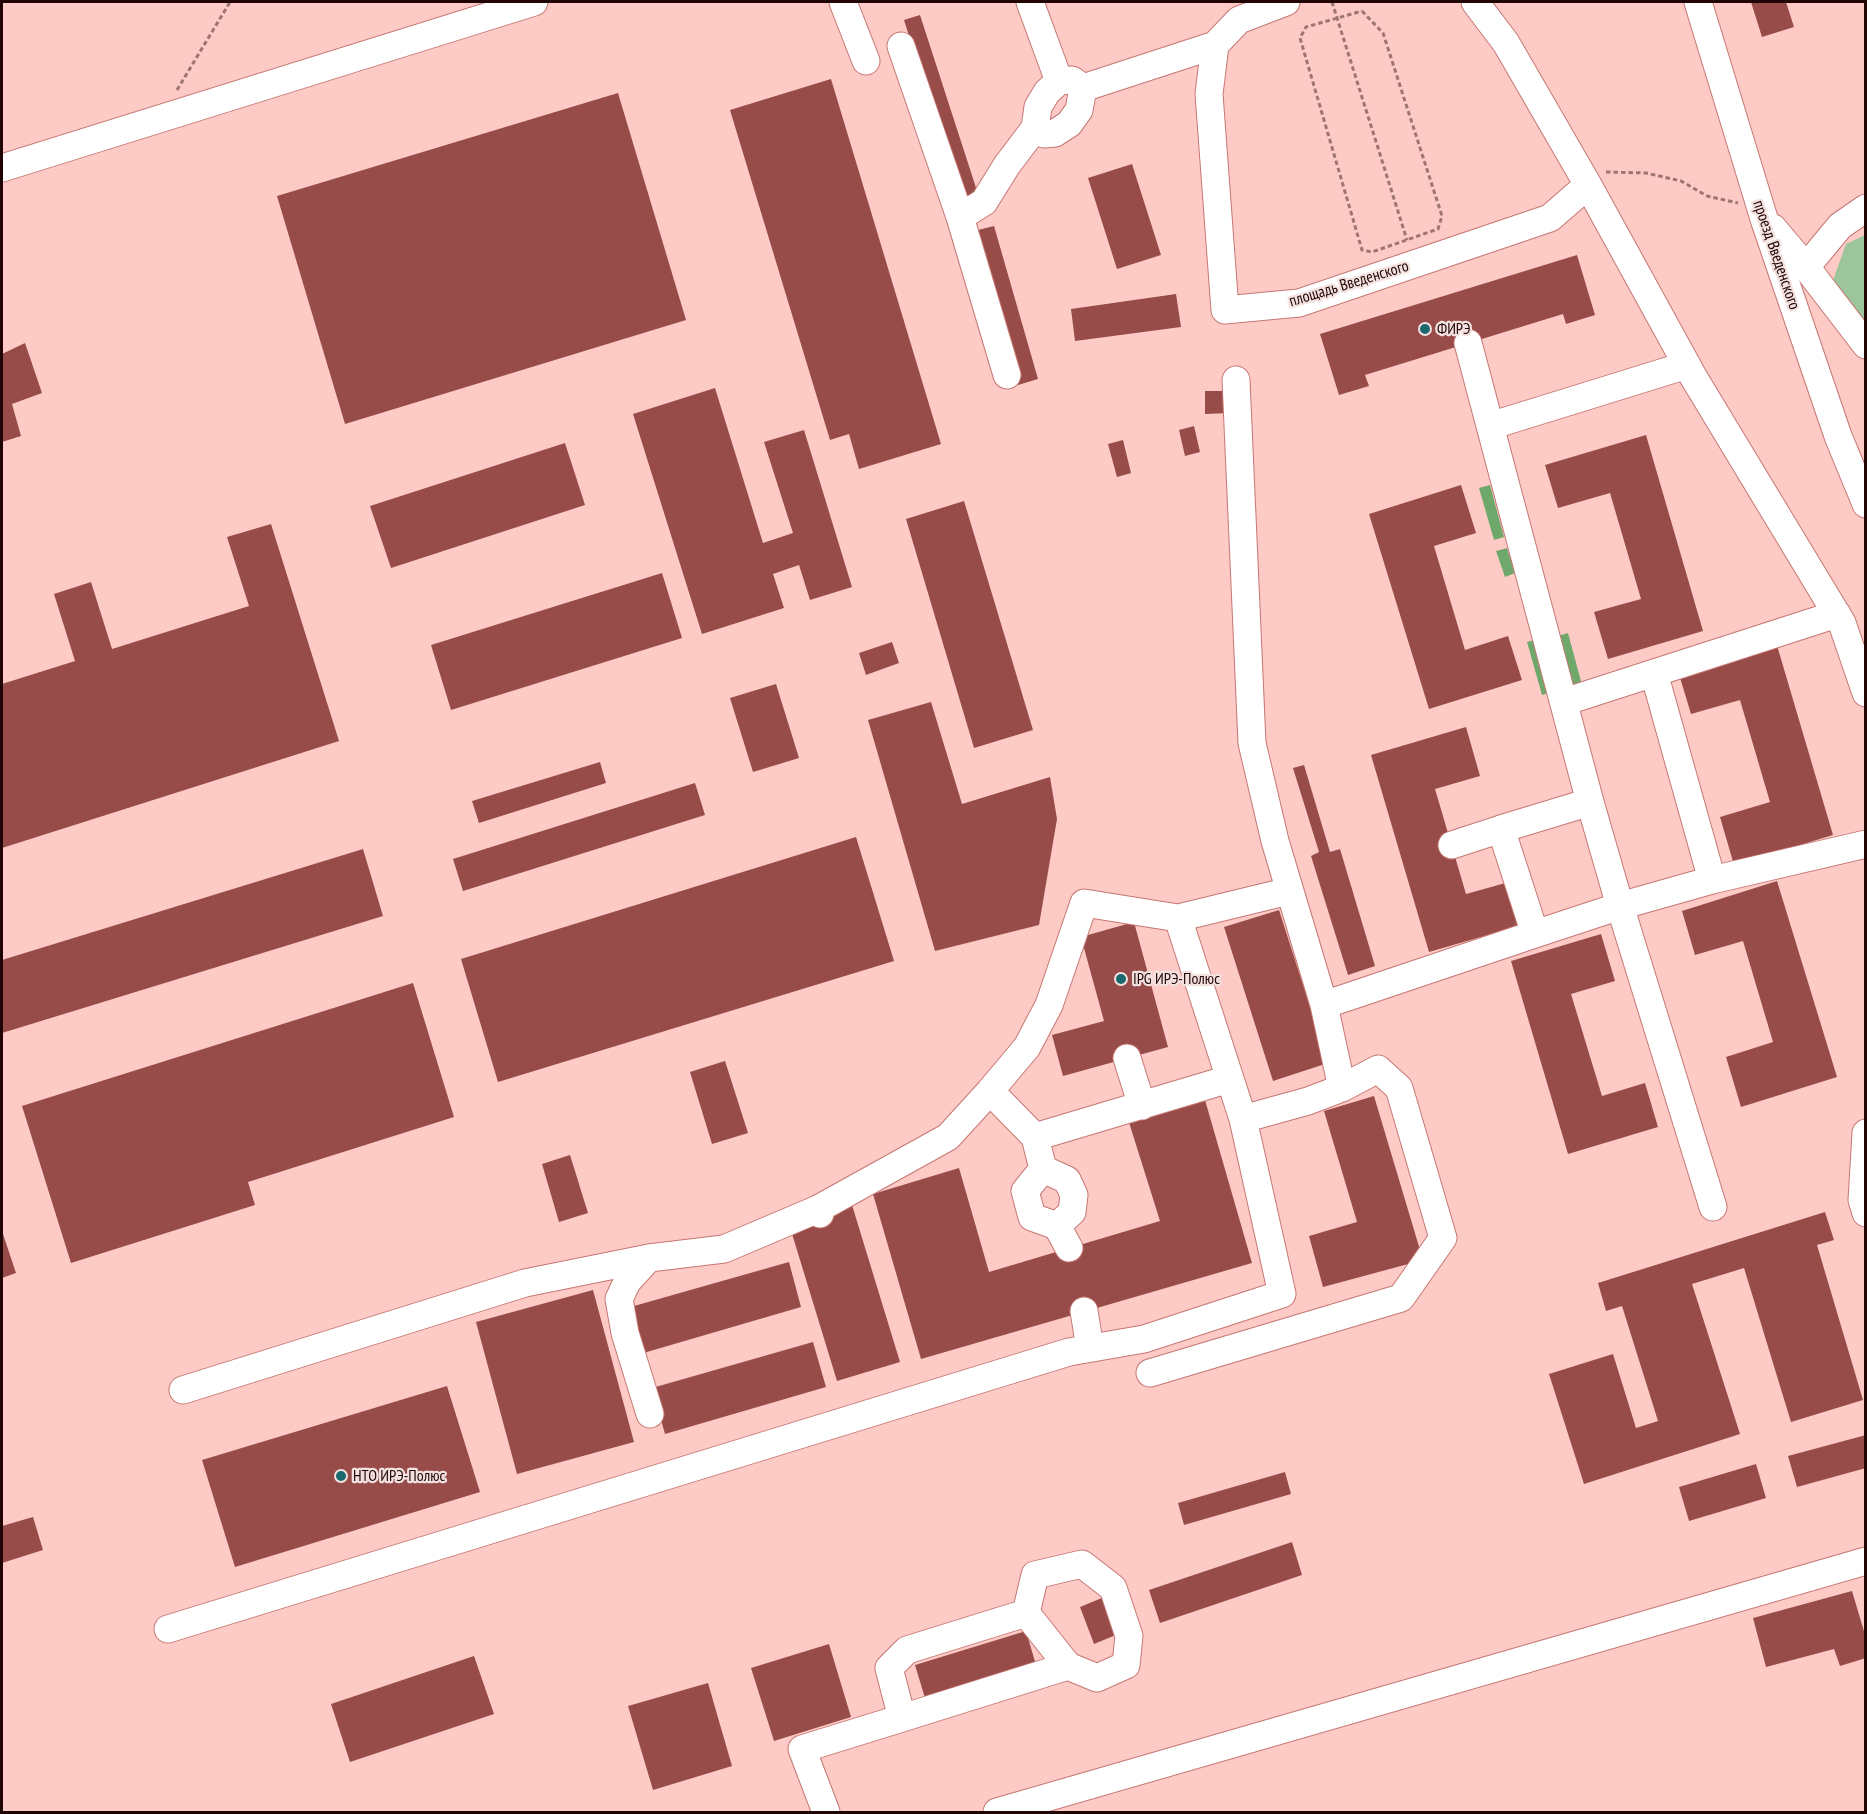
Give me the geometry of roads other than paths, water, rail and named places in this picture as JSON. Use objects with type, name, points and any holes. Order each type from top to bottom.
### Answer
[{"type":"street","points":[[2,168],[534,2]]},
{"type":"street","points":[[843,2],[866,60]]},
{"type":"street","points":[[1030,2],[1071,85],[1079,110],[1069,124],[1055,133],[1044,134],[1035,128]]},
{"type":"street","points":[[960,217],[984,202],[1007,165],[1035,128],[1038,107],[1047,92],[1215,45],[1239,20],[1286,2]]},
{"type":"street","points":[[1475,2],[1506,44],[1588,185],[1687,365],[1837,614],[1846,633],[1866,693]]},
{"type":"street","name":"проезд Введенского","points":[[1698,2],[1762,216],[1838,436],[1866,504]]},
{"type":"street","name":"площадь Введенского","points":[[1215,45],[1209,94],[1225,310],[1299,303],[1550,218],[1588,185]]},
{"type":"street","points":[[901,46],[960,217],[1007,375]]},
{"type":"street","points":[[1806,267],[1840,226],[1866,208]]},
{"type":"street","points":[[1762,216],[1806,267],[1866,345]]},
{"type":"street","points":[[1468,343],[1590,802],[1713,1207]]},
{"type":"street","points":[[1490,426],[1687,365]]},
{"type":"street","points":[[1236,380],[1252,743],[1275,841],[1324,1005],[1342,1088]]},
{"type":"street","points":[[1564,702],[1837,614]]},
{"type":"street","points":[[1654,673],[1712,880]]},
{"type":"street","points":[[1452,845],[1590,802]]},
{"type":"street","points":[[1501,829],[1535,933]]},
{"type":"street","points":[[1324,1005],[1620,906],[1712,880],[1866,844]]},
{"type":"street","points":[[183,1390],[525,1283],[649,1258],[724,1249],[819,1212],[948,1137],[990,1091],[1027,1047],[1049,1005],[1084,903],[1178,918],[1289,891]]},
{"type":"street","points":[[168,1629],[1069,1352],[1143,1339],[1282,1294],[1243,1119],[1178,918]]},
{"type":"street","points":[[1126,1058],[1142,1106]]},
{"type":"street","points":[[1150,1373],[1401,1298],[1443,1238],[1399,1088],[1378,1069],[1342,1088],[1308,1101],[1243,1119]]},
{"type":"street","points":[[1035,1137],[1229,1079]]},
{"type":"street","points":[[990,1091],[1035,1137],[1043,1169]]},
{"type":"street","points":[[1866,1133],[1862,1200],[1866,1213]]},
{"type":"street","points":[[1043,1169],[1067,1180],[1074,1195],[1072,1212],[1063,1237],[1032,1217],[1025,1191],[1043,1169]]},
{"type":"street","points":[[649,1258],[627,1282],[619,1299],[625,1333],[650,1414]]},
{"type":"street","points":[[1084,1311],[1090,1348]]},
{"type":"street","points":[[997,1812],[1866,1561]]},
{"type":"street","points":[[1082,1564],[1113,1588],[1129,1636],[1126,1665],[1096,1678],[1068,1666],[1026,1613],[1035,1575],[1082,1564]]},
{"type":"street","points":[[902,1718],[889,1668],[907,1650],[1026,1613]]},
{"type":"street","points":[[826,1812],[802,1749],[1068,1666]]},
{"type":"place","name":"ФИРЭ","points":[[1425,329]]},
{"type":"place","name":"IPG ИРЭ-Полюс","points":[[1121,979]]},
{"type":"place","name":"НТО ИРЭ-Полюс","points":[[341,1476]]}]
